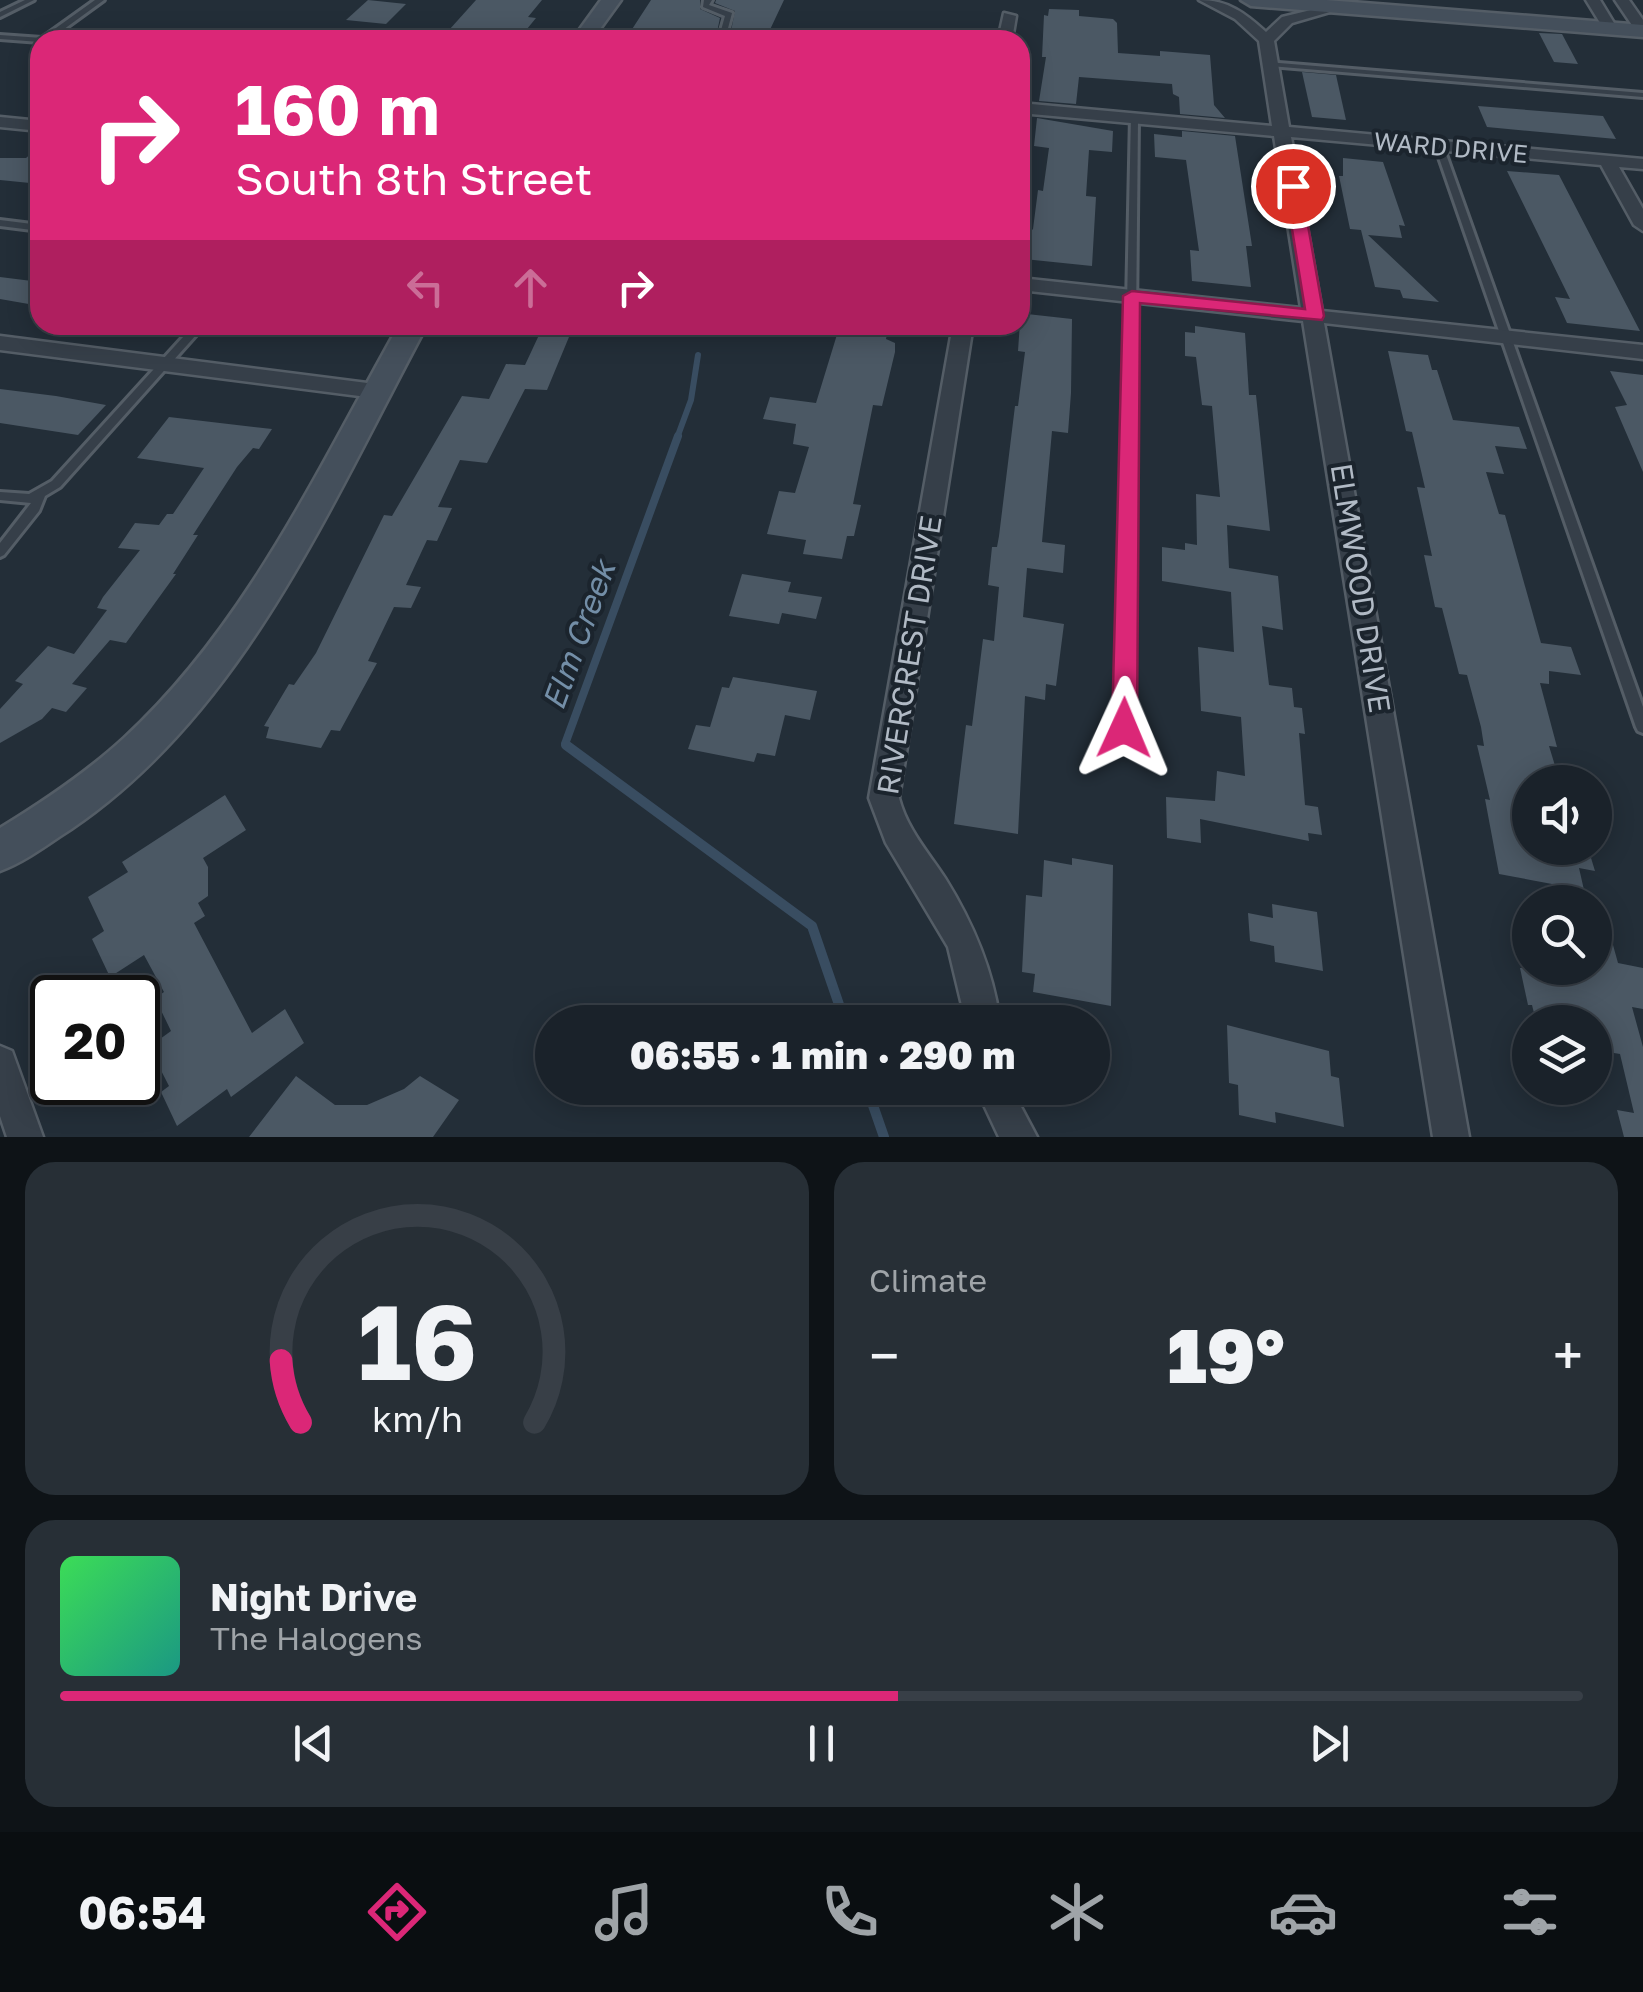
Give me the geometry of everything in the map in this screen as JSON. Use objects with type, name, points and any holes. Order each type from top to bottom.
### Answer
[{"type":"street","points":[[590,30],[612,0]]},
{"type":"street","points":[[1206,0],[1240,16],[1268,52],[1287,20],[1335,6]]},
{"type":"street","points":[[1251,0],[1643,30]]},
{"type":"street","points":[[1592,0],[1610,28]]},
{"type":"street","points":[[1622,0],[1643,30]]},
{"type":"street","points":[[1007,30],[1009,16]]},
{"type":"street","name":"ELMWOOD DRIVE","points":[[1268,52],[1451,1137]]},
{"type":"street","name":"WARD DRIVE","points":[[1030,109],[1643,164]]},
{"type":"street","points":[[0,122],[30,125]]},
{"type":"street","points":[[1607,160],[1643,225]]},
{"type":"street","points":[[1030,285],[1643,352]]},
{"type":"street","points":[[0,852],[36,833],[104,779],[158,733],[198,687],[261,600],[407,335]]},
{"type":"street","name":"RIVERCREST DRIVE","points":[[961,335],[884,798],[895,832],[930,883],[970,958],[981,1005]]},
{"type":"street","points":[[0,343],[375,391]]},
{"type":"street","points":[[0,1063],[24,1137]]},
{"type":"street","points":[[1000,1105],[1019,1137]]},
{"type":"lane","points":[[0,14],[30,0]]},
{"type":"lane","points":[[56,30],[100,0]]},
{"type":"lane","points":[[708,0],[705,6],[729,15],[723,30]]},
{"type":"lane","points":[[0,36],[30,39]]},
{"type":"lane","points":[[1268,52],[1643,96]]},
{"type":"lane","points":[[1124,728],[1134,118]]},
{"type":"lane","points":[[1439,146],[1643,727]]},
{"type":"lane","points":[[0,223],[30,227]]},
{"type":"lane","points":[[0,496],[31,499],[56,484],[191,335]]},
{"type":"lane","points":[[0,552],[35,508],[40,494]]},
{"type":"building","points":[[368,0],[406,4],[386,24],[346,20]]},
{"type":"building","points":[[476,0],[542,0],[528,17],[536,18],[526,30],[449,30]]},
{"type":"building","points":[[651,0],[700,0],[700,9],[720,18],[717,30],[632,30]]},
{"type":"building","points":[[784,0],[770,30],[731,30],[735,11],[715,3]]},
{"type":"building","points":[[1049,9],[1079,10],[1079,16],[1113,19],[1117,23],[1118,53],[1210,55],[1214,105],[1225,118],[1180,114],[1179,97],[1173,94],[1172,84],[1079,77],[1076,104],[1039,101],[1046,57],[1042,57],[1044,15],[1048,16]]},
{"type":"building","points":[[1539,33],[1562,34],[1578,64],[1554,62]]},
{"type":"building","points":[[1302,72],[1336,75],[1346,120],[1312,117]]},
{"type":"building","points":[[1478,106],[1603,116],[1616,139],[1487,127]]},
{"type":"building","points":[[1037,118],[1113,131],[1112,152],[1089,150],[1086,196],[1096,197],[1092,266],[1030,260],[1030,232],[1038,190],[1043,191],[1049,148],[1034,146]]},
{"type":"building","points":[[1182,131],[1235,136],[1252,246],[1246,246],[1251,287],[1192,281],[1190,250],[1199,251],[1186,160],[1155,157],[1154,134],[1182,137]]},
{"type":"building","points":[[30,155],[30,183],[0,180],[0,158]]},
{"type":"building","points":[[1343,158],[1383,162],[1405,226],[1399,225],[1402,238],[1368,235],[1439,302],[1403,298],[1400,290],[1375,287],[1361,230],[1350,229],[1339,176],[1343,176]]},
{"type":"building","points":[[1507,171],[1559,175],[1640,331],[1567,323],[1555,297],[1570,299]]},
{"type":"building","points":[[0,277],[30,281],[30,304],[0,299]]},
{"type":"building","points":[[1030,314],[1072,319],[1068,433],[1052,431],[1042,542],[1065,545],[1063,573],[1027,568],[1023,617],[1064,624],[1056,686],[1046,684],[1045,700],[1025,696],[1018,834],[954,824],[966,725],[972,726],[983,639],[994,641],[999,587],[988,585],[992,547],[997,547],[999,536],[1025,352],[1018,351],[1019,335],[1030,335]]},
{"type":"building","points":[[1195,326],[1245,333],[1249,395],[1256,395],[1270,531],[1227,525],[1229,568],[1278,576],[1283,630],[1262,626],[1269,685],[1292,688],[1294,707],[1302,708],[1305,734],[1299,733],[1305,805],[1318,807],[1322,835],[1308,833],[1309,841],[1200,819],[1201,843],[1167,838],[1166,797],[1215,801],[1217,771],[1245,776],[1241,717],[1201,711],[1198,647],[1234,652],[1231,592],[1162,581],[1162,547],[1185,550],[1185,543],[1197,545],[1196,494],[1220,497],[1212,406],[1202,405],[1196,357],[1185,356],[1185,332],[1195,333]]},
{"type":"building","points":[[539,335],[569,337],[547,390],[525,389],[487,463],[460,460],[438,507],[452,508],[437,541],[427,540],[406,585],[421,587],[411,608],[394,607],[368,661],[377,663],[340,731],[331,730],[321,748],[266,738],[269,727],[264,726],[289,684],[294,685],[316,653],[384,515],[392,516],[462,396],[489,399],[506,364],[525,365]]},
{"type":"building","points":[[837,335],[887,335],[886,339],[895,343],[882,406],[873,405],[853,504],[861,505],[854,536],[847,536],[842,559],[803,554],[806,540],[767,534],[779,491],[795,493],[809,447],[793,444],[796,424],[763,419],[770,397],[816,403]]},
{"type":"building","points":[[1388,351],[1428,355],[1432,370],[1437,370],[1453,420],[1519,427],[1527,449],[1495,446],[1504,474],[1486,472],[1499,514],[1505,515],[1541,643],[1571,647],[1581,675],[1549,671],[1549,684],[1540,683],[1557,747],[1549,746],[1555,765],[1512,765],[1512,865],[1593,865],[1595,871],[1579,868],[1583,885],[1557,885],[1499,874],[1485,799],[1490,800],[1477,745],[1484,746],[1481,727],[1467,675],[1459,674],[1442,608],[1435,607],[1424,555],[1432,556],[1417,487],[1425,488],[1412,432],[1406,431]]},
{"type":"building","points":[[1610,371],[1643,375],[1643,472],[1615,407],[1627,405]]},
{"type":"building","points":[[0,389],[106,405],[78,435],[0,423]]},
{"type":"building","points":[[169,417],[272,429],[259,449],[253,448],[237,467],[193,535],[198,535],[176,574],[126,643],[110,640],[72,684],[87,688],[66,712],[52,708],[42,719],[0,743],[0,709],[23,684],[15,681],[48,646],[74,654],[107,610],[97,608],[103,597],[140,550],[118,548],[135,523],[159,525],[167,514],[173,514],[204,468],[137,458]]},
{"type":"building","points":[[742,574],[791,582],[788,592],[822,597],[816,619],[782,613],[779,624],[729,616]]},
{"type":"building","points":[[733,677],[817,691],[810,720],[785,715],[775,756],[757,753],[754,762],[688,749],[696,725],[710,727],[722,687],[729,688]]},
{"type":"building","points":[[225,795],[246,830],[203,858],[208,867],[208,896],[198,903],[205,916],[194,923],[252,1033],[285,1009],[304,1043],[231,1097],[227,1089],[177,1126],[161,1092],[169,1086],[160,1068],[160,1039],[171,1031],[160,1008],[160,995],[164,992],[160,975],[155,975],[144,955],[109,975],[92,939],[104,931],[88,897],[128,872],[122,862]]},
{"type":"building","points":[[1072,858],[1113,865],[1111,1006],[1033,992],[1035,974],[1022,972],[1026,895],[1042,897],[1044,860],[1072,865]]},
{"type":"building","points":[[1272,904],[1317,912],[1323,971],[1275,962],[1274,946],[1250,941],[1248,913],[1273,918]]},
{"type":"building","points":[[1612,945],[1618,963],[1643,968],[1643,1009],[1632,1007],[1643,1047],[1643,1137],[1624,1137],[1617,1110],[1634,1113],[1620,1054],[1612,1053],[1612,1005],[1528,1005],[1524,985],[1612,985]]},
{"type":"building","points":[[1227,1025],[1329,1051],[1331,1076],[1339,1078],[1344,1127],[1275,1112],[1276,1123],[1239,1115],[1238,1085],[1229,1083]]},
{"type":"building","points":[[296,1076],[335,1105],[367,1105],[404,1089],[420,1076],[459,1100],[433,1137],[249,1137]]},
{"type":"waterway","name":"Elm Creek","points":[[677,438],[691,400],[698,355]]},
{"type":"waterway","name":"Elm Creek","points":[[569,747],[565,744],[678,436]]},
{"type":"waterway","name":"Elm Creek","points":[[566,745],[812,926],[839,1005]]},
{"type":"waterway","name":"Elm Creek","points":[[873,1105],[884,1137]]},
{"type":"route","points":[[1124,728],[1132,296],[1315,316],[1293,186]]}]
